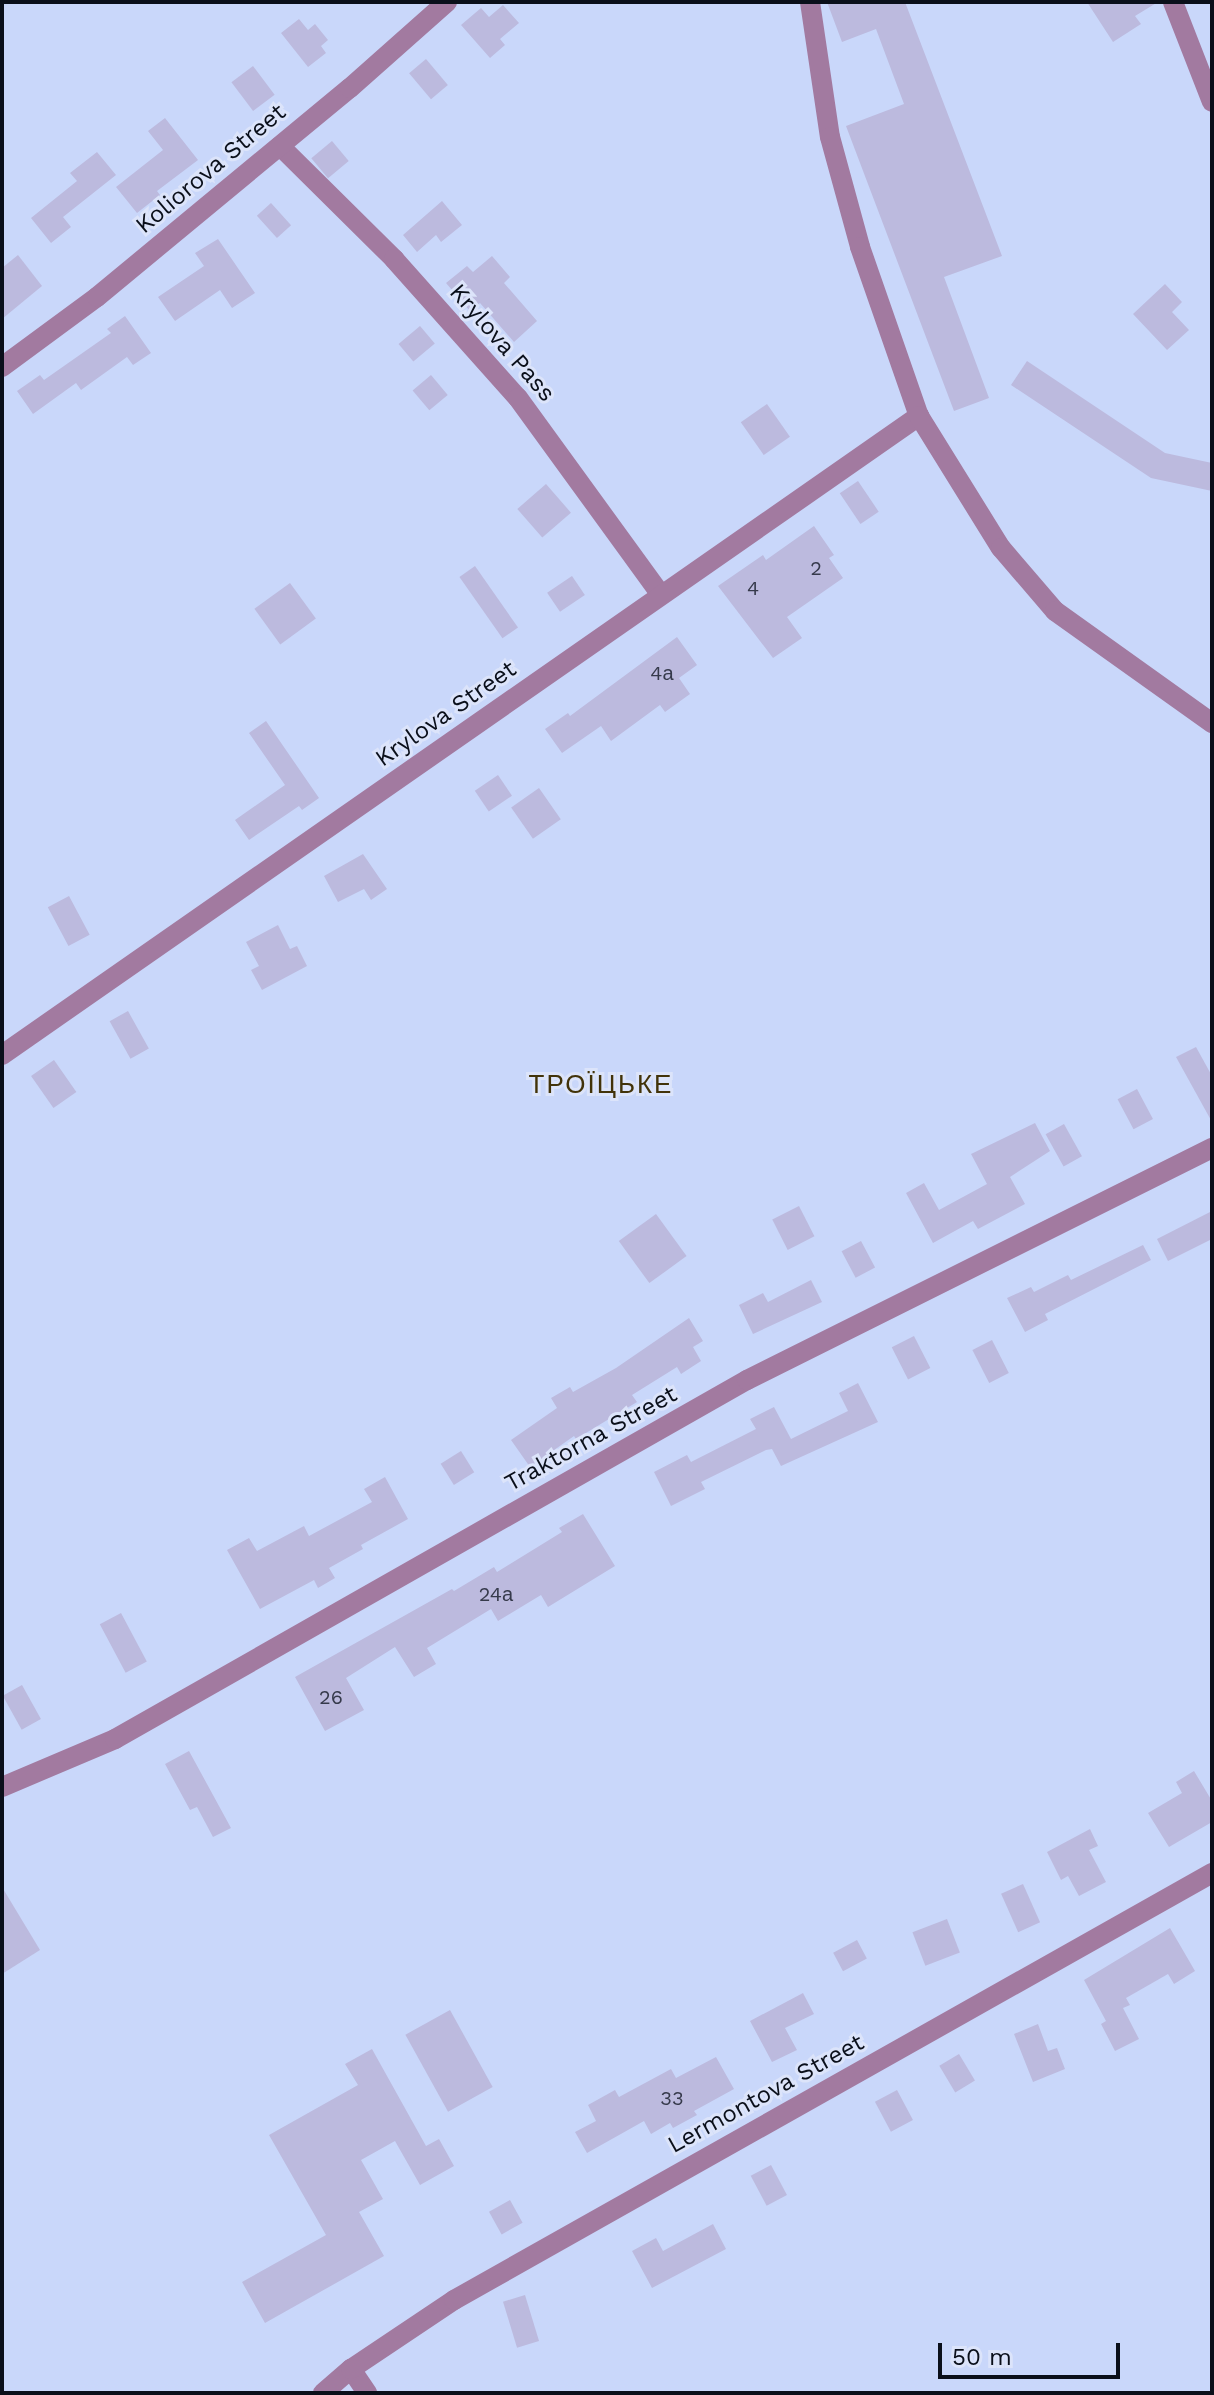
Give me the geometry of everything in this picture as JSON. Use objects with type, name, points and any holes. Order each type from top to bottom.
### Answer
[{"type":"street","name":"Koliorova Street","points":[[2,367],[97,297],[280,146],[447,2]]},
{"type":"street","points":[[810,2],[830,137],[860,247],[919,416],[1001,548],[1055,611],[1212,723]]},
{"type":"street","points":[[1173,2],[1212,102]]},
{"type":"street","name":"Krylova Pass","points":[[280,146],[394,259],[518,398],[661,595]]},
{"type":"street","name":"Krylova Street","points":[[2,1055],[919,416]]},
{"type":"street","name":"Traktorna Street","points":[[2,1787],[115,1739],[747,1380],[1212,1148]]},
{"type":"street","name":"Lermontova Street","points":[[323,2393],[351,2369],[454,2300],[1212,1873]]},
{"type":"street","points":[[351,2369],[367,2393]]},
{"type":"building","points":[[827,2],[905,2],[1002,256],[944,277],[989,398],[954,411],[846,126],[904,104],[876,29],[842,42]]},
{"type":"building","points":[[1087,2],[1158,2],[1135,16],[1141,24],[1113,42]]},
{"type":"building","points":[[503,5],[519,23],[500,39],[505,45],[490,58],[461,25],[481,8],[489,17]]},
{"type":"building","points":[[299,19],[308,30],[315,24],[328,40],[321,46],[326,53],[308,67],[281,33]]},
{"type":"building","points":[[426,59],[448,85],[431,99],[409,73]]},
{"type":"building","points":[[253,66],[275,95],[253,111],[231,82]]},
{"type":"building","points":[[165,118],[198,160],[157,191],[160,195],[137,213],[116,187],[163,150],[148,131]]},
{"type":"building","points":[[332,141],[349,161],[328,178],[311,158]]},
{"type":"building","points":[[97,152],[116,175],[63,217],[71,227],[51,243],[31,218],[77,181],[70,173]]},
{"type":"building","points":[[442,201],[462,225],[441,242],[436,235],[417,252],[403,235]]},
{"type":"building","points":[[271,203],[291,225],[277,238],[257,216]]},
{"type":"building","points":[[218,239],[255,293],[232,308],[220,290],[175,321],[158,297],[204,266],[195,253]]},
{"type":"building","points":[[18,255],[42,286],[2,319],[2,268]]},
{"type":"building","points":[[492,256],[510,277],[504,283],[537,321],[514,342],[480,303],[470,311],[446,283],[467,266],[473,272]]},
{"type":"building","points":[[1165,284],[1182,302],[1172,312],[1189,330],[1167,350],[1133,314]]},
{"type":"building","points":[[125,316],[151,353],[133,365],[127,357],[81,390],[76,383],[33,414],[17,391],[40,375],[44,380],[111,333],[107,329]]},
{"type":"building","points":[[420,326],[435,344],[413,362],[399,344]]},
{"type":"building","points":[[1027,361],[1165,453],[1212,463],[1212,491],[1151,478],[1011,385]]},
{"type":"building","points":[[431,375],[448,395],[429,410],[413,390]]},
{"type":"building","points":[[767,404],[790,437],[764,455],[741,422]]},
{"type":"building","points":[[858,481],[879,512],[860,524],[840,493]]},
{"type":"building","points":[[546,484],[571,513],[542,538],[517,509]]},
{"type":"building","points":[[814,526],[834,555],[829,558],[843,578],[787,617],[802,638],[773,658],[718,586],[763,555],[766,560]]},
{"type":"building","points":[[475,566],[518,627],[502,638],[459,577]]},
{"type":"building","points":[[572,576],[585,595],[560,612],[547,593]]},
{"type":"building","points":[[290,583],[316,619],[280,644],[254,609]]},
{"type":"building","points":[[677,637],[697,665],[679,678],[690,694],[665,712],[660,705],[611,741],[601,726],[562,753],[545,729],[568,713],[570,716]]},
{"type":"building","points":[[266,721],[319,798],[302,810],[299,806],[249,840],[235,820],[285,785],[249,733]]},
{"type":"building","points":[[498,775],[512,796],[489,811],[475,791]]},
{"type":"building","points":[[539,788],[561,819],[533,839],[511,808]]},
{"type":"building","points":[[363,854],[387,889],[371,900],[364,889],[338,902],[324,876]]},
{"type":"building","points":[[69,896],[90,935],[68,946],[48,907]]},
{"type":"building","points":[[278,925],[290,949],[297,946],[307,966],[262,990],[251,970],[259,966],[246,942]]},
{"type":"building","points":[[128,1011],[149,1049],[130,1059],[110,1021]]},
{"type":"building","points":[[1196,1047],[1212,1076],[1212,1122],[1176,1057]]},
{"type":"building","points":[[54,1060],[76,1092],[53,1108],[31,1076]]},
{"type":"building","points":[[1137,1089],[1153,1119],[1134,1129],[1118,1099]]},
{"type":"building","points":[[1035,1123],[1050,1151],[1010,1177],[1025,1204],[978,1229],[973,1221],[933,1243],[906,1193],[924,1183],[939,1210],[987,1184],[971,1154]]},
{"type":"building","points":[[1064,1124],[1082,1156],[1064,1167],[1046,1134]]},
{"type":"building","points":[[799,1206],[814,1236],[788,1250],[772,1220]]},
{"type":"building","points":[[1212,1211],[1212,1239],[1168,1261],[1157,1239]]},
{"type":"building","points":[[656,1214],[687,1256],[649,1283],[619,1241]]},
{"type":"building","points":[[861,1241],[875,1267],[856,1278],[842,1251]]},
{"type":"building","points":[[1143,1245],[1151,1260],[1045,1314],[1048,1320],[1025,1332],[1007,1298],[1031,1287],[1034,1292],[1068,1275],[1071,1280]]},
{"type":"building","points":[[811,1280],[822,1302],[753,1334],[739,1305],[763,1293],[768,1302]]},
{"type":"building","points":[[689,1318],[703,1341],[693,1347],[701,1361],[681,1374],[677,1367],[632,1395],[637,1402],[576,1439],[574,1436],[530,1467],[511,1440],[557,1408],[551,1398],[570,1387],[573,1392],[616,1368]]},
{"type":"building","points":[[914,1336],[930,1368],[908,1379],[892,1347]]},
{"type":"building","points":[[992,1340],[1009,1373],[989,1383],[972,1350]]},
{"type":"building","points":[[858,1383],[878,1422],[781,1466],[772,1449],[766,1450],[701,1482],[705,1489],[671,1506],[654,1472],[687,1455],[691,1462],[756,1429],[750,1419],[774,1407],[791,1439],[848,1411],[839,1393]]},
{"type":"building","points":[[461,1451],[474,1472],[454,1485],[441,1464]]},
{"type":"building","points":[[385,1477],[408,1519],[361,1545],[363,1549],[329,1568],[335,1578],[318,1588],[314,1580],[260,1609],[227,1550],[249,1538],[257,1551],[304,1526],[309,1536],[372,1502],[364,1489]]},
{"type":"building","points":[[583,1514],[615,1566],[548,1607],[541,1595],[498,1621],[491,1609],[427,1648],[436,1664],[414,1677],[395,1647],[346,1678],[364,1710],[325,1731],[295,1677],[494,1567],[497,1572],[562,1532],[559,1528]]},
{"type":"building","points":[[121,1613],[147,1662],[126,1673],[100,1624]]},
{"type":"building","points":[[22,1685],[41,1719],[22,1730],[3,1696]]},
{"type":"building","points":[[189,1751],[231,1828],[213,1837],[197,1807],[190,1810],[165,1764]]},
{"type":"building","points":[[1194,1771],[1212,1801],[1212,1822],[1169,1847],[1148,1813],[1182,1793],[1176,1782]]},
{"type":"building","points":[[1090,1829],[1098,1846],[1089,1850],[1106,1882],[1079,1896],[1068,1876],[1061,1880],[1047,1852]]},
{"type":"building","points":[[1023,1884],[1040,1922],[1018,1932],[1001,1894]]},
{"type":"building","points":[[2,1887],[40,1950],[2,1974]]},
{"type":"building","points":[[947,1919],[960,1953],[925,1966],[912,1932]]},
{"type":"building","points":[[1170,1928],[1195,1971],[1174,1984],[1168,1974],[1126,1998],[1130,2005],[1123,2008],[1139,2039],[1115,2051],[1101,2024],[1106,2021],[1084,1980]]},
{"type":"building","points":[[857,1940],[867,1959],[843,1971],[833,1953]]},
{"type":"building","points":[[803,1993],[814,2014],[785,2028],[797,2050],[772,2062],[750,2021]]},
{"type":"building","points":[[450,2010],[493,2087],[448,2112],[405,2035]]},
{"type":"building","points":[[1038,2024],[1048,2051],[1057,2048],[1065,2069],[1033,2082],[1014,2034]]},
{"type":"building","points":[[372,2049],[426,2146],[439,2139],[454,2166],[420,2185],[395,2141],[361,2160],[383,2199],[359,2212],[384,2256],[265,2323],[242,2282],[326,2235],[269,2135],[358,2085],[345,2064]]},
{"type":"building","points":[[959,2054],[975,2081],[955,2092],[939,2066]]},
{"type":"building","points":[[716,2057],[734,2089],[694,2111],[697,2115],[673,2128],[670,2123],[651,2134],[644,2121],[587,2153],[575,2132],[596,2121],[588,2105],[615,2090],[619,2097],[671,2069],[676,2078]]},
{"type":"building","points":[[897,2090],[913,2120],[891,2132],[875,2102]]},
{"type":"building","points":[[771,2165],[787,2195],[767,2206],[751,2176]]},
{"type":"building","points":[[510,2200],[523,2223],[502,2234],[489,2212]]},
{"type":"building","points":[[713,2224],[726,2249],[652,2288],[632,2251],[656,2238],[663,2251]]},
{"type":"building","points":[[525,2295],[539,2341],[517,2348],[503,2302]]},
{"type":"district","name":"ТРОЇЦЬКЕ","points":[[601,1085]]}]
